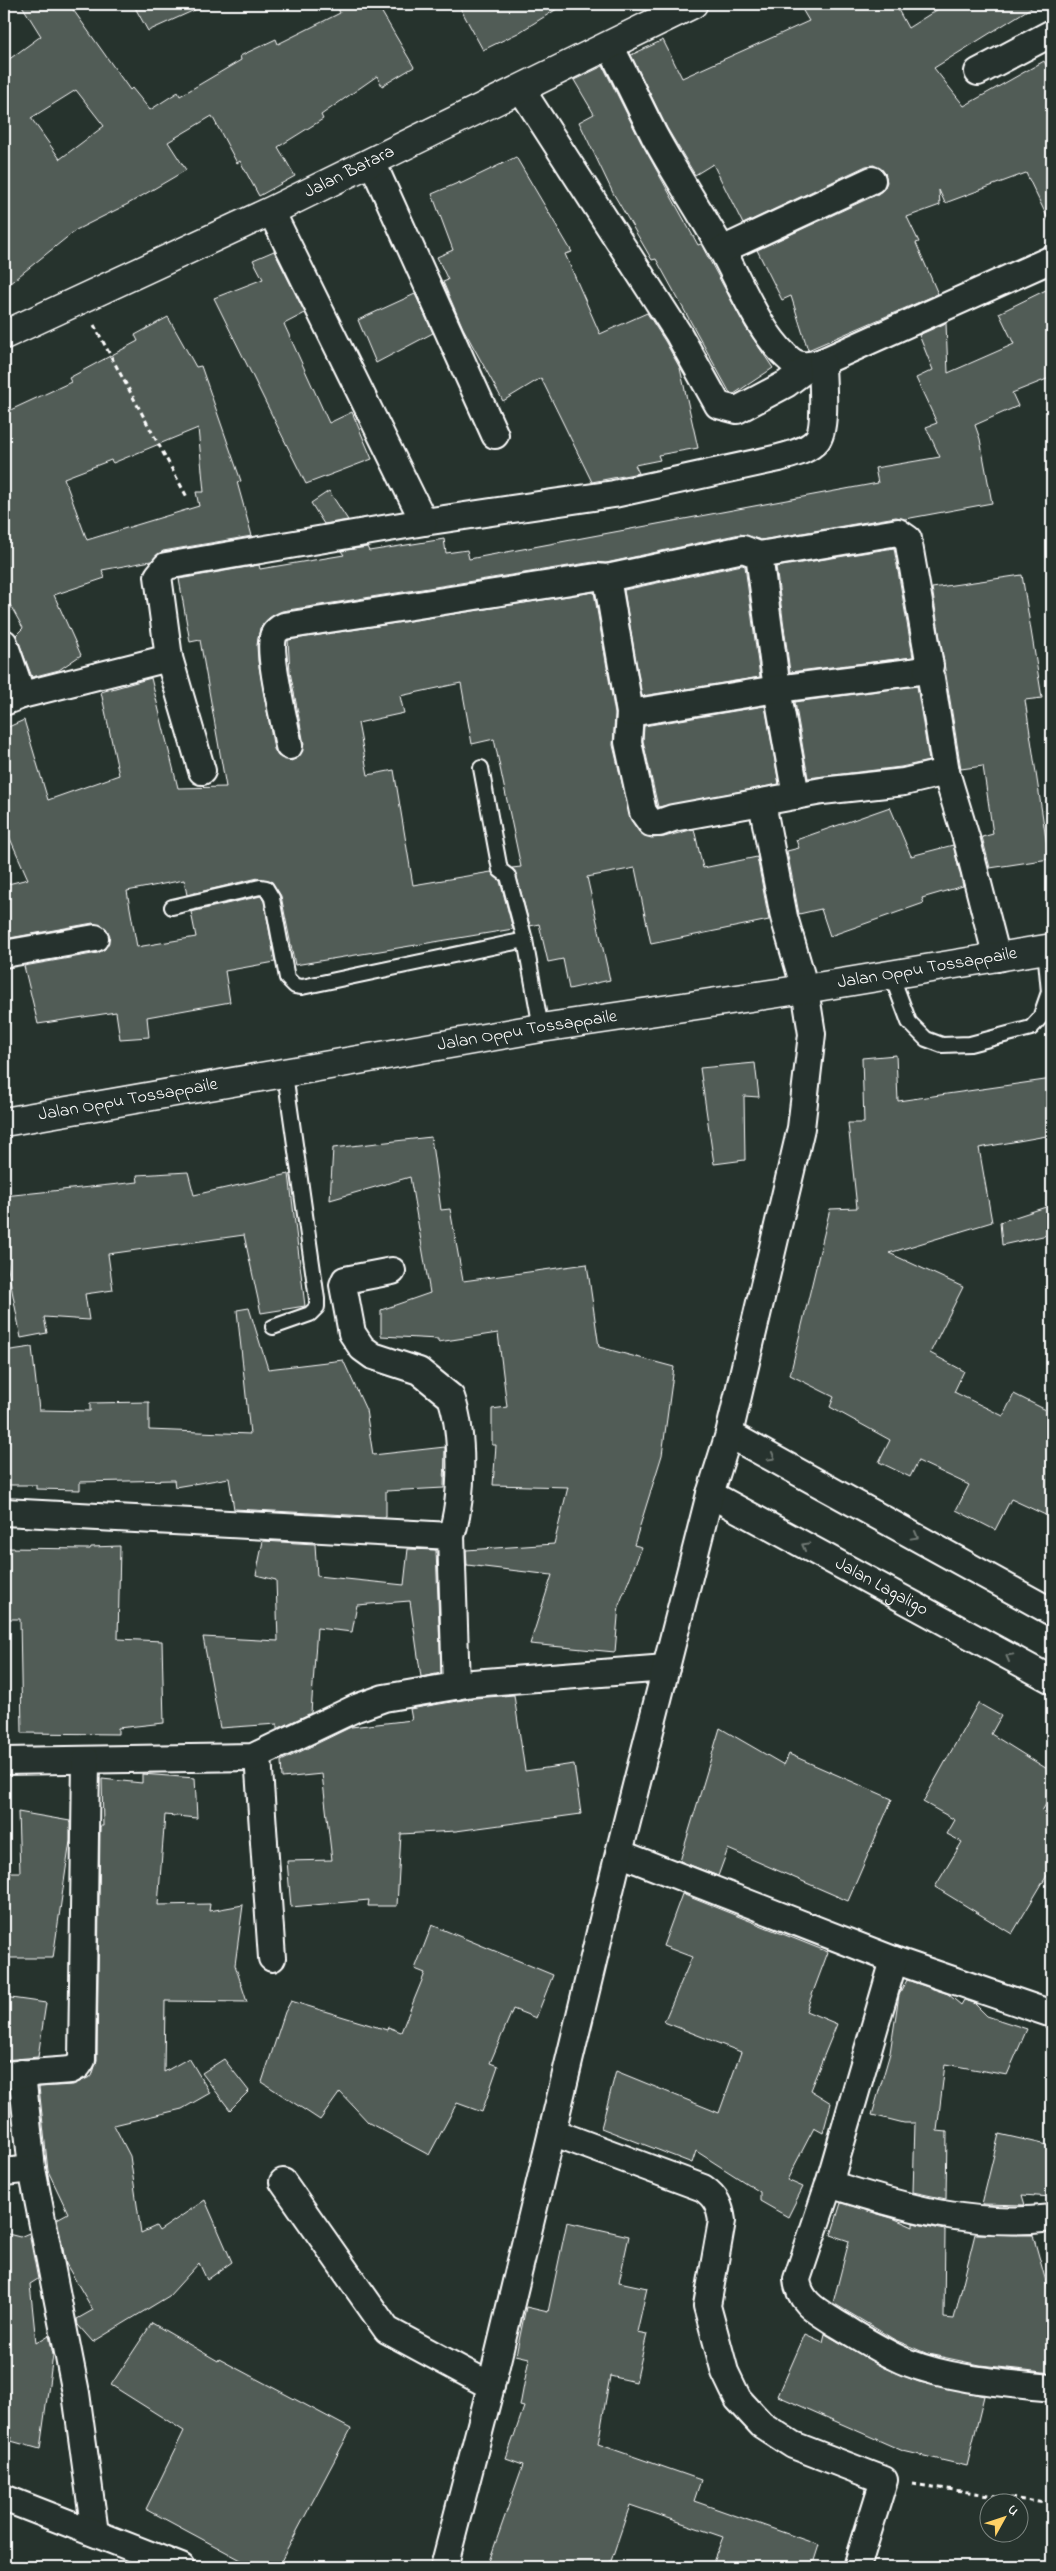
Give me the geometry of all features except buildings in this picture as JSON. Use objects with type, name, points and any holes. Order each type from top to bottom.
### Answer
[{"type":"main road","name":"Jalan Batara","points":[[4,335],[79,298],[271,211],[693,4]]},
{"type":"main road","name":"Jalan Oppu Tossappaile","points":[[4,1122],[541,1028],[805,989],[1049,949]]},
{"type":"street","points":[[978,72],[1052,34]]},
{"type":"street","points":[[610,46],[655,135],[772,340],[787,358],[799,365],[816,364]]},
{"type":"street","points":[[521,89],[678,333],[718,405],[737,410],[786,384],[816,364],[1052,258]]},
{"type":"street","points":[[372,162],[495,435]]},
{"type":"street","points":[[722,250],[872,180]]},
{"type":"street","points":[[271,211],[424,522]]},
{"type":"street","points":[[202,771],[169,658],[158,576],[166,566],[424,522],[614,494],[802,451],[818,439],[822,424],[816,364]]},
{"type":"street","points":[[289,746],[274,663],[273,637],[278,629],[462,597],[607,578],[743,549],[760,555],[898,532],[903,535],[908,539],[930,666],[927,670]]},
{"type":"street","points":[[760,555],[777,689],[796,796]]},
{"type":"street","points":[[607,578],[630,713],[628,742],[643,812],[651,823],[796,796],[904,782],[946,772]]},
{"type":"street","points":[[4,643],[13,699],[169,658]]},
{"type":"street","points":[[630,713],[777,689],[927,670]]},
{"type":"street","points":[[927,670],[931,678],[946,772],[967,841],[996,958]]},
{"type":"street","points":[[444,2567],[491,2386],[619,1853],[710,1494],[729,1434],[801,1128],[812,1034],[805,989],[784,917],[762,803]]},
{"type":"street","points":[[4,954],[95,938]]},
{"type":"street","points":[[392,1271],[345,1280],[343,1285],[352,1333],[356,1341],[373,1356],[419,1371],[451,1397],[461,1455],[455,1524],[451,1536],[456,1686]]},
{"type":"street","points":[[729,1434],[1052,1612]]},
{"type":"street","name":"Jalan Lagaligo","points":[[710,1494],[1052,1680]]},
{"type":"street","points":[[4,1512],[451,1536]]},
{"type":"street","points":[[4,1761],[258,1756],[370,1702],[456,1686],[666,1668]]},
{"type":"street","points":[[258,1756],[272,1958]]},
{"type":"street","points":[[86,1760],[82,2060],[78,2066],[71,2070],[13,2074],[76,2394],[95,2533]]},
{"type":"street","points":[[619,1853],[894,1960],[1052,2014]]},
{"type":"street","points":[[894,1960],[829,2184],[797,2279],[800,2292],[811,2307],[878,2349],[920,2367],[974,2380],[1052,2388]]},
{"type":"street","points":[[552,2132],[703,2188],[713,2195],[720,2207],[722,2221],[707,2306],[720,2354],[738,2399],[762,2425],[793,2445],[884,2480],[857,2567]]},
{"type":"street","points":[[4,2172],[32,2169]]},
{"type":"street","points":[[283,2182],[387,2330],[491,2386]]},
{"type":"street","points":[[829,2184],[908,2209],[974,2220],[1052,2218]]},
{"type":"street","points":[[4,2498],[95,2533],[135,2560],[180,2567]]},
{"type":"lane","points":[[481,768],[500,870],[508,876],[525,940],[541,1028]]},
{"type":"lane","points":[[172,907],[260,887],[266,888],[272,898],[288,978],[294,986],[302,987],[525,940]]},
{"type":"lane","points":[[891,974],[909,1022],[926,1039],[942,1045],[970,1044],[1031,1028],[1040,1018],[1049,992],[1049,949]]},
{"type":"lane","points":[[273,1327],[310,1314],[317,1308],[285,1074]]},
{"type":"path","points":[[79,298],[187,497]]},
{"type":"path","points":[[884,2480],[1052,2504]]}]
